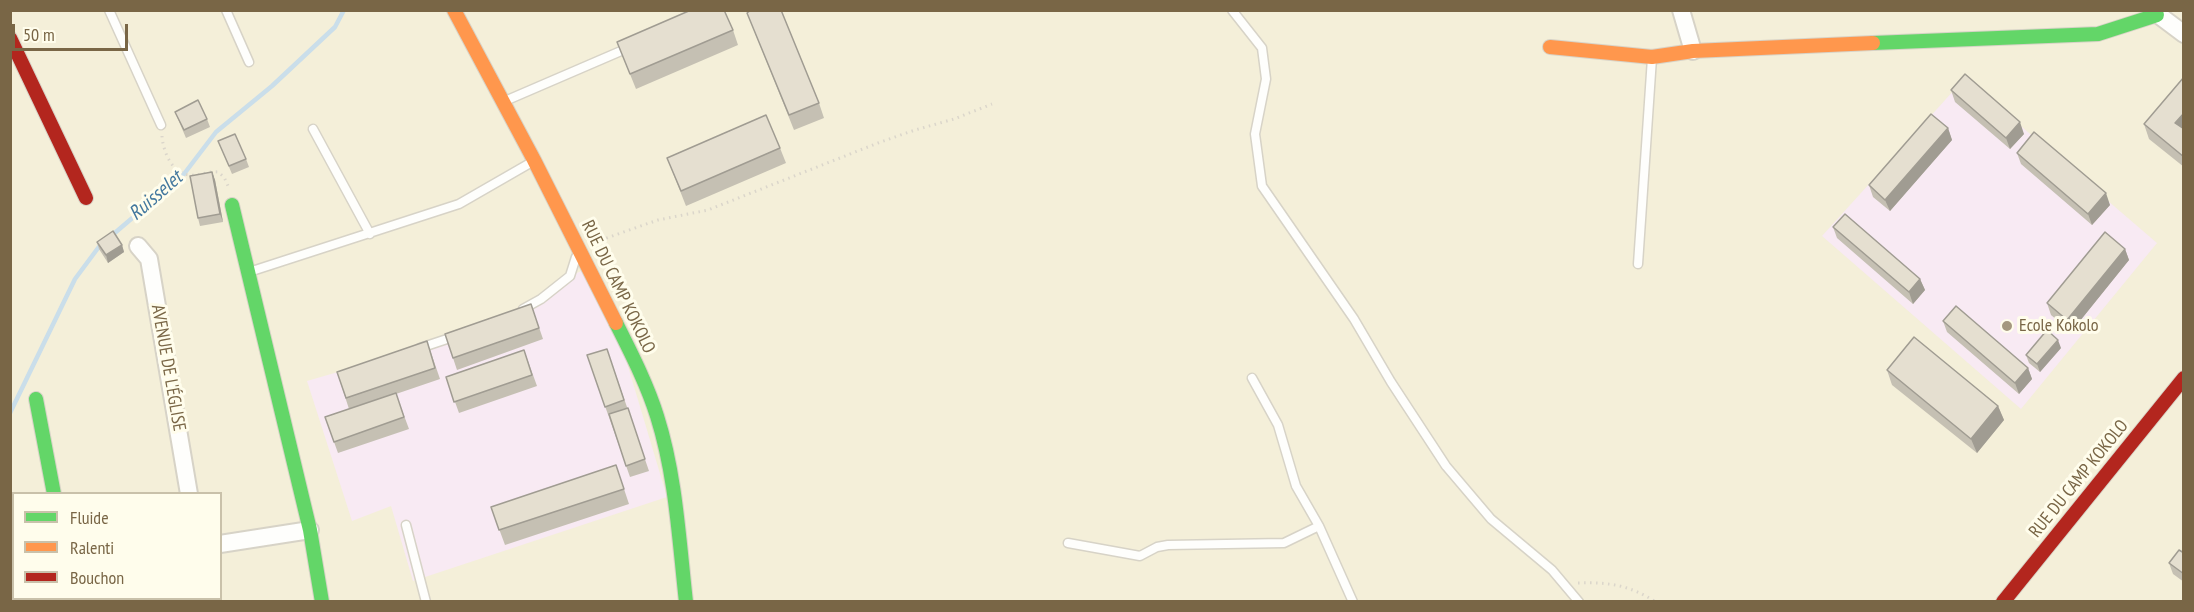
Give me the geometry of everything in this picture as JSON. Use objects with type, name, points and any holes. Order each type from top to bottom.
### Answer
[{"type":"street","name":"RUE DU CAMP KOKOLO","points":[[454,10],[579,247],[640,372],[657,415],[675,493],[686,602]]},
{"type":"street","points":[[1681,10],[1694,51]]},
{"type":"street","points":[[1550,47],[1652,57],[1694,51],[2098,34],[2154,13],[2184,34]]},
{"type":"street","points":[[10,38],[86,198]]},
{"type":"street","points":[[232,206],[310,530],[322,602]]},
{"type":"street","name":"AVENUE DE L'ÉGLISE","points":[[138,246],[149,259],[189,492]]},
{"type":"street","name":"RUE DU CAMP KOKOLO","points":[[2003,602],[2184,378]]},
{"type":"street","points":[[36,399],[54,492]]},
{"type":"street","points":[[222,544],[310,530]]},
{"type":"lane","points":[[109,10],[161,125]]},
{"type":"lane","points":[[226,10],[249,62]]},
{"type":"lane","points":[[1232,10],[1262,48],[1266,79],[1255,134],[1262,186],[1354,319],[1391,382],[1453,474],[1491,519],[1552,570],[1579,602]]},
{"type":"lane","points":[[502,102],[641,43]]},
{"type":"lane","points":[[1638,264],[1652,57]]},
{"type":"lane","points":[[313,129],[370,234]]},
{"type":"lane","points":[[249,272],[459,204],[534,160]]},
{"type":"lane","points":[[512,315],[541,299],[570,276],[579,247]]},
{"type":"lane","points":[[410,351],[462,334]]},
{"type":"lane","points":[[1252,378],[1278,425],[1296,486],[1319,526],[1353,602]]},
{"type":"lane","points":[[406,525],[426,602]]},
{"type":"lane","points":[[1068,543],[1140,556],[1157,547],[1168,545],[1284,543],[1319,526]]},
{"type":"path","points":[[579,247],[658,220],[708,210],[878,143],[954,119],[992,104]]},
{"type":"path","points":[[161,125],[162,141],[171,164],[184,174],[192,176],[203,172],[218,172],[224,177],[229,187],[232,206]]},
{"type":"path","points":[[1564,583],[1604,582],[1634,589],[1656,602]]},
{"type":"shaded area","points":[[10,11],[2183,11],[2183,601],[11,601]]},
{"type":"shaded area","name":"Ecole Kokolo","points":[[1965,78],[2157,243],[2021,409],[1822,236]]},
{"type":"shaded area","points":[[586,269],[624,353],[667,497],[413,581],[391,506],[352,521],[307,381],[431,345],[502,320],[570,276]]},
{"type":"building","points":[[691,10],[724,10],[733,30],[630,74],[617,42]]},
{"type":"building","points":[[751,10],[781,10],[819,103],[789,115],[747,13]]},
{"type":"building","points":[[1965,74],[2020,122],[2006,138],[1951,90]]},
{"type":"building","points":[[2184,77],[2184,113],[2175,123],[2184,129],[2184,157],[2144,124]]},
{"type":"building","points":[[198,100],[207,119],[184,130],[175,112]]},
{"type":"building","points":[[1931,114],[1948,128],[1885,200],[1869,185]]},
{"type":"building","points":[[766,115],[780,148],[681,191],[667,158]]},
{"type":"building","points":[[2034,132],[2106,193],[2088,214],[2017,153]]},
{"type":"building","points":[[235,134],[246,159],[229,166],[218,141]]},
{"type":"building","points":[[212,172],[220,214],[198,218],[190,176]]},
{"type":"building","points":[[1845,214],[1920,279],[1909,292],[1833,227]]},
{"type":"building","points":[[113,231],[122,245],[106,255],[97,242]]},
{"type":"building","points":[[2105,232],[2125,249],[2067,320],[2047,303]]},
{"type":"building","points":[[531,304],[539,328],[453,358],[445,334]]},
{"type":"building","points":[[1956,306],[2028,368],[2015,383],[1943,321]]},
{"type":"building","points":[[2047,330],[2058,340],[2037,364],[2026,355]]},
{"type":"building","points":[[1914,337],[1998,406],[1971,439],[1887,370]]},
{"type":"building","points":[[427,341],[435,368],[346,398],[337,372]]},
{"type":"building","points":[[607,349],[624,400],[605,407],[587,355]]},
{"type":"building","points":[[524,350],[532,375],[454,402],[446,377]]},
{"type":"building","points":[[396,393],[404,417],[334,442],[325,417]]},
{"type":"building","points":[[628,408],[645,459],[626,466],[609,414]]},
{"type":"building","points":[[616,465],[624,489],[499,530],[491,507]]},
{"type":"building","points":[[2179,550],[2184,553],[2184,574],[2169,563]]},
{"type":"waterway","name":"Ruisselet","points":[[110,237],[184,174],[216,132],[272,86],[335,27],[344,10]]},
{"type":"waterway","name":"Ruisselet","points":[[10,413],[75,279],[101,244]]},
{"type":"traffic: fast","points":[[1873,43],[2098,34],[2157,15]]},
{"type":"traffic: fast","points":[[232,205],[310,530],[322,602]]},
{"type":"traffic: fast","points":[[616,323],[648,392],[669,462],[686,602]]},
{"type":"traffic: fast","points":[[36,399],[54,492]]},
{"type":"traffic: slow","points":[[454,10],[534,160],[616,323]]},
{"type":"traffic: slow","points":[[1550,47],[1652,57],[1693,51],[1873,43]]},
{"type":"traffic: jam","points":[[10,38],[86,198]]},
{"type":"traffic: jam","points":[[2003,602],[2184,378]]},
{"type":"place","name":"Ecole Kokolo","points":[[2007,326]]}]
